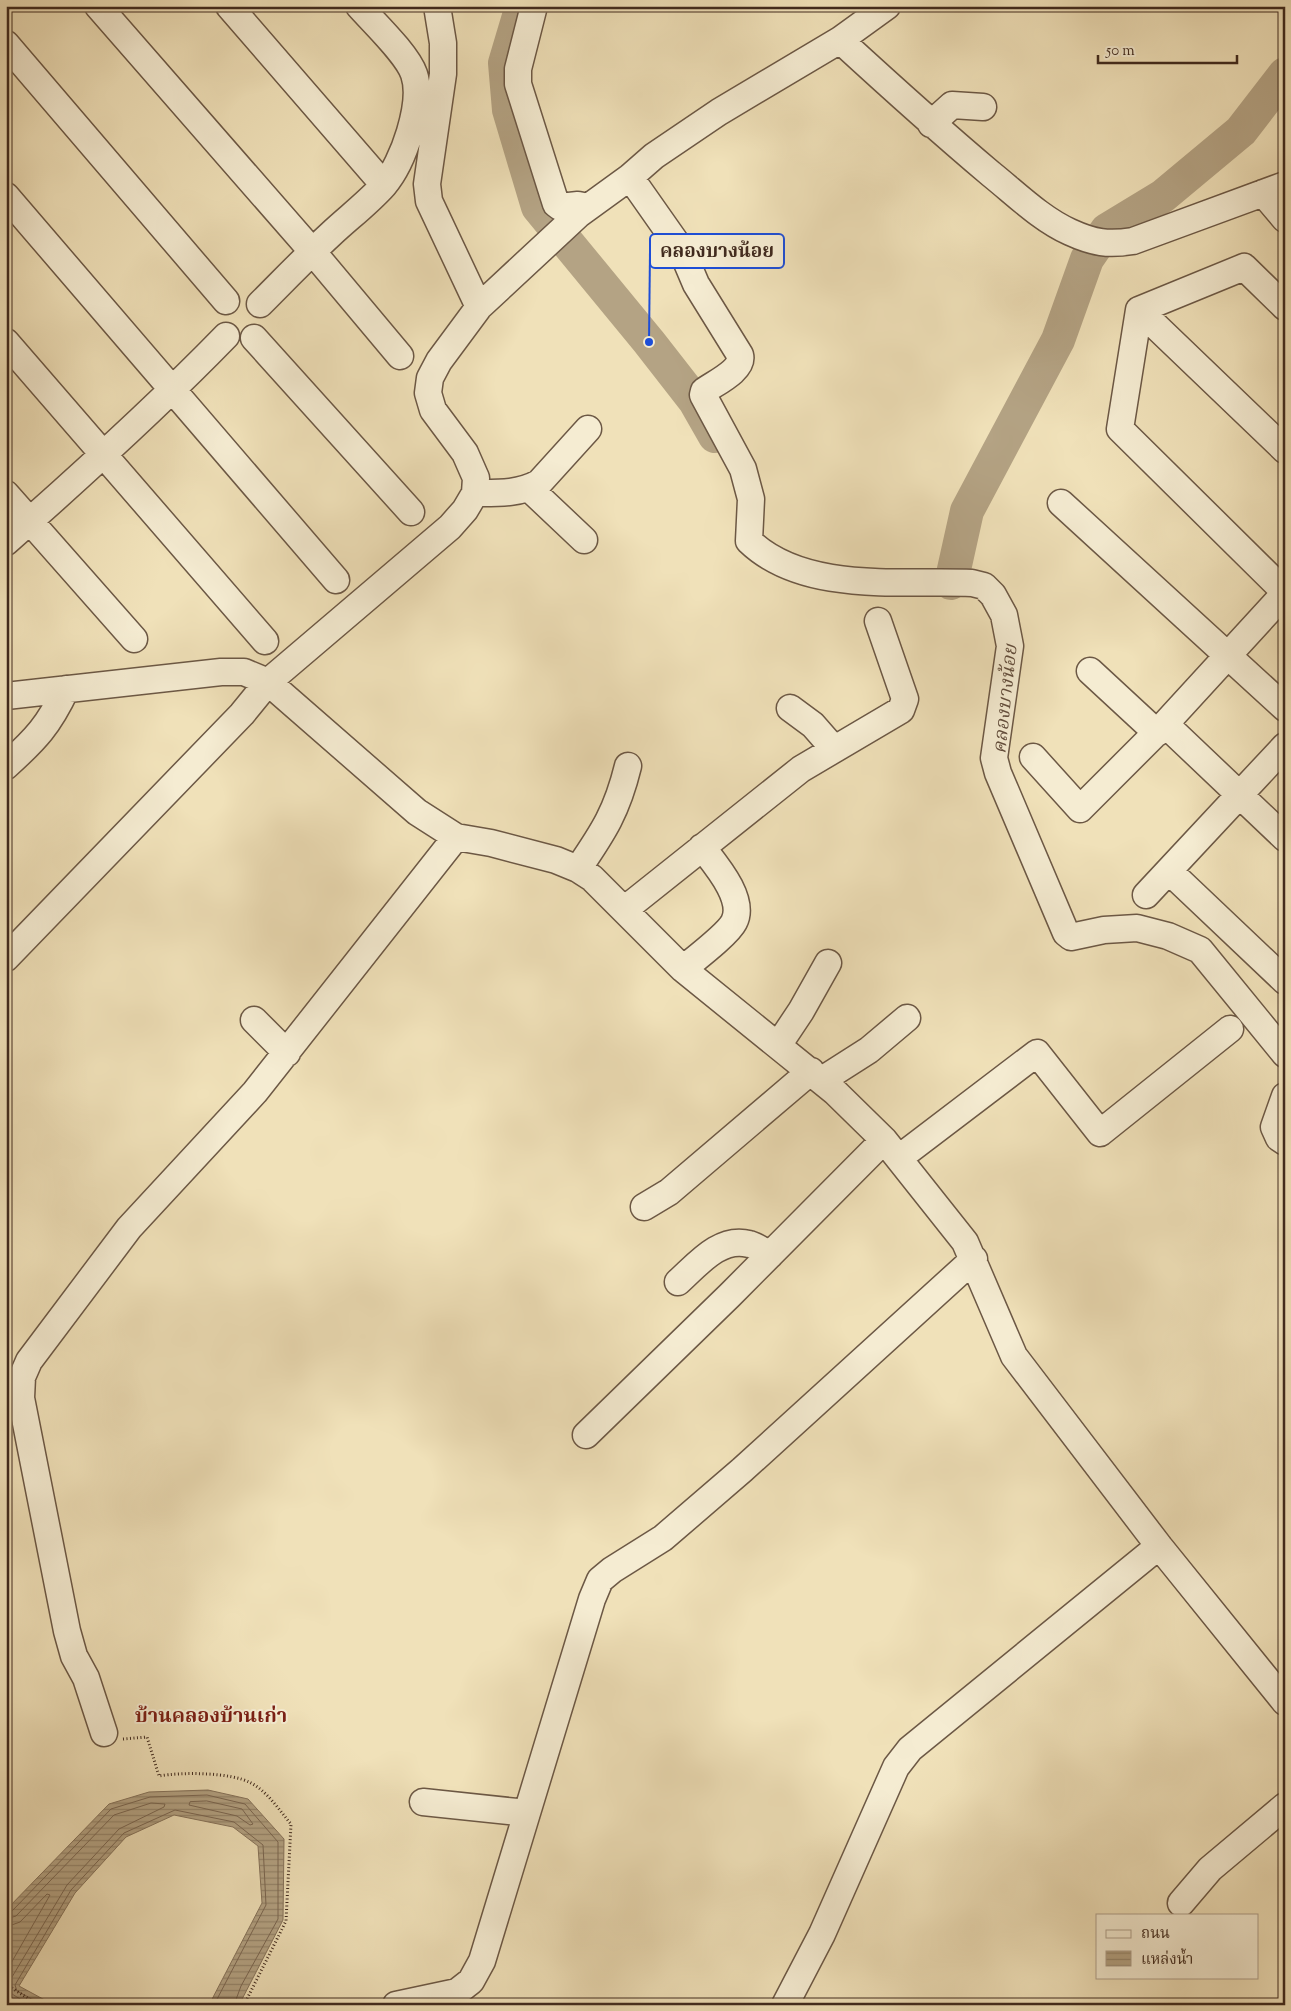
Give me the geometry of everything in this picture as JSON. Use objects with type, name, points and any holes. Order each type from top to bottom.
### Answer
[{"type":"street","points":[[98,6],[312,251],[400,356]]},
{"type":"street","points":[[229,6],[384,185]]},
{"type":"street","points":[[260,304],[312,251],[384,185],[399,161],[407,140],[415,103],[416,86],[414,75],[408,63],[359,6]]},
{"type":"street","points":[[437,6],[443,43],[443,74],[427,184],[429,201],[479,307]]},
{"type":"street","points":[[534,6],[518,69],[518,84],[556,204],[560,207],[578,205],[584,210]]},
{"type":"street","points":[[6,958],[242,714],[268,682],[450,527],[465,510],[475,493],[476,478],[472,466],[433,410],[428,393],[430,378],[439,360],[479,307],[584,210],[677,139],[840,40],[887,6]]},
{"type":"street","points":[[840,40],[931,124],[1037,212],[1083,237],[1110,244],[1149,236],[1274,189],[1285,219]]},
{"type":"street","points":[[6,44],[226,301]]},
{"type":"street","points":[[931,124],[952,104],[983,107]]},
{"type":"street","points":[[630,176],[682,252],[696,284],[740,355],[741,361],[738,367],[704,391],[703,395],[743,469],[751,499],[750,541],[784,565],[820,576],[843,580],[955,582],[984,586],[1004,614],[1010,646],[994,758],[998,773],[1066,933],[1071,937],[1113,929],[1137,928],[1168,936],[1200,950],[1285,1054]]},
{"type":"street","points":[[6,196],[336,580]]},
{"type":"street","points":[[1139,310],[1244,267],[1285,307]]},
{"type":"street","points":[[240,295],[255,298],[260,304],[265,318],[260,332],[254,338],[240,342],[226,336],[221,330],[219,314],[226,301],[240,295]]},
{"type":"street","points":[[1139,310],[1285,450]]},
{"type":"street","points":[[1033,757],[1080,809],[1161,728],[1285,593],[1120,429],[1139,310]]},
{"type":"street","points":[[6,542],[105,455],[174,390],[226,336]]},
{"type":"street","points":[[254,338],[411,512]]},
{"type":"street","points":[[6,342],[265,641]]},
{"type":"street","points":[[475,493],[511,492],[529,488],[539,483],[588,430]]},
{"type":"street","points":[[529,488],[584,540]]},
{"type":"street","points":[[6,494],[134,639]]},
{"type":"street","points":[[1061,503],[1285,708]]},
{"type":"street","points":[[624,910],[801,769],[896,713],[904,705],[902,692],[878,621]]},
{"type":"street","points":[[1090,671],[1239,794],[1285,838]]},
{"type":"street","points":[[6,696],[221,672],[244,672],[268,682],[417,812],[456,837],[491,843],[556,860],[578,869],[592,878],[683,969],[816,1076],[892,1149],[958,1230],[974,1259],[1014,1356],[1159,1546],[1285,1702]]},
{"type":"street","points":[[6,766],[36,739],[52,717],[66,689]]},
{"type":"street","points":[[790,708],[813,725],[834,749]]},
{"type":"street","points":[[1146,895],[1285,746]]},
{"type":"street","points":[[578,869],[604,832],[620,800],[628,766]]},
{"type":"street","points":[[104,1733],[86,1678],[74,1656],[67,1631],[21,1398],[22,1377],[29,1361],[128,1228],[256,1092],[456,837]]},
{"type":"street","points":[[683,969],[734,922],[737,911],[727,880],[702,847]]},
{"type":"street","points":[[1169,871],[1285,981]]},
{"type":"street","points":[[778,1044],[801,1011],[828,964]]},
{"type":"street","points":[[644,1207],[676,1186],[816,1076],[869,1050],[906,1018]]},
{"type":"street","points":[[254,1020],[287,1053]]},
{"type":"street","points":[[586,1434],[770,1255],[892,1149],[1037,1053],[1100,1133],[1230,1029]]},
{"type":"street","points":[[1285,1096],[1274,1127],[1279,1138],[1285,1142]]},
{"type":"street","points":[[678,1282],[722,1246],[749,1244],[770,1255]]},
{"type":"street","points":[[396,2005],[457,1992],[471,1981],[482,1961],[592,1598],[600,1580],[612,1570],[663,1538],[974,1259]]},
{"type":"street","points":[[785,2005],[822,1934],[896,1767],[910,1750],[1159,1546]]},
{"type":"street","points":[[423,1802],[527,1813]]},
{"type":"street","points":[[1181,1904],[1210,1869],[1285,1806]]},
{"type":"path","points":[[104,1733],[126,1740],[147,1737],[159,1776],[192,1773],[217,1775],[250,1782],[263,1792],[291,1824],[286,1921],[244,2005]]},
{"type":"path","points":[[6,1984],[38,2005]]},
{"type":"water","points":[[208,1790],[248,1799],[284,1839],[283,1920],[239,2005],[209,2005],[262,1903],[258,1846],[233,1827],[174,1815],[126,1837],[75,1893],[19,1986],[54,2005],[6,2005],[6,1910],[109,1804],[149,1792]]},
{"type":"waterway","name":"คลองบางน้อย","points":[[522,6],[505,63],[509,110],[538,207],[695,401],[715,436]]},
{"type":"waterway","points":[[951,583],[967,511],[1058,340],[1087,259],[1107,230],[1163,196],[1241,131],[1285,74]]},
{"type":"place","name":"คลองบางน้อย","points":[[649,342]]},
{"type":"district","name":"บ้านคลองบ้านเก่า","points":[[211,1715]]}]
